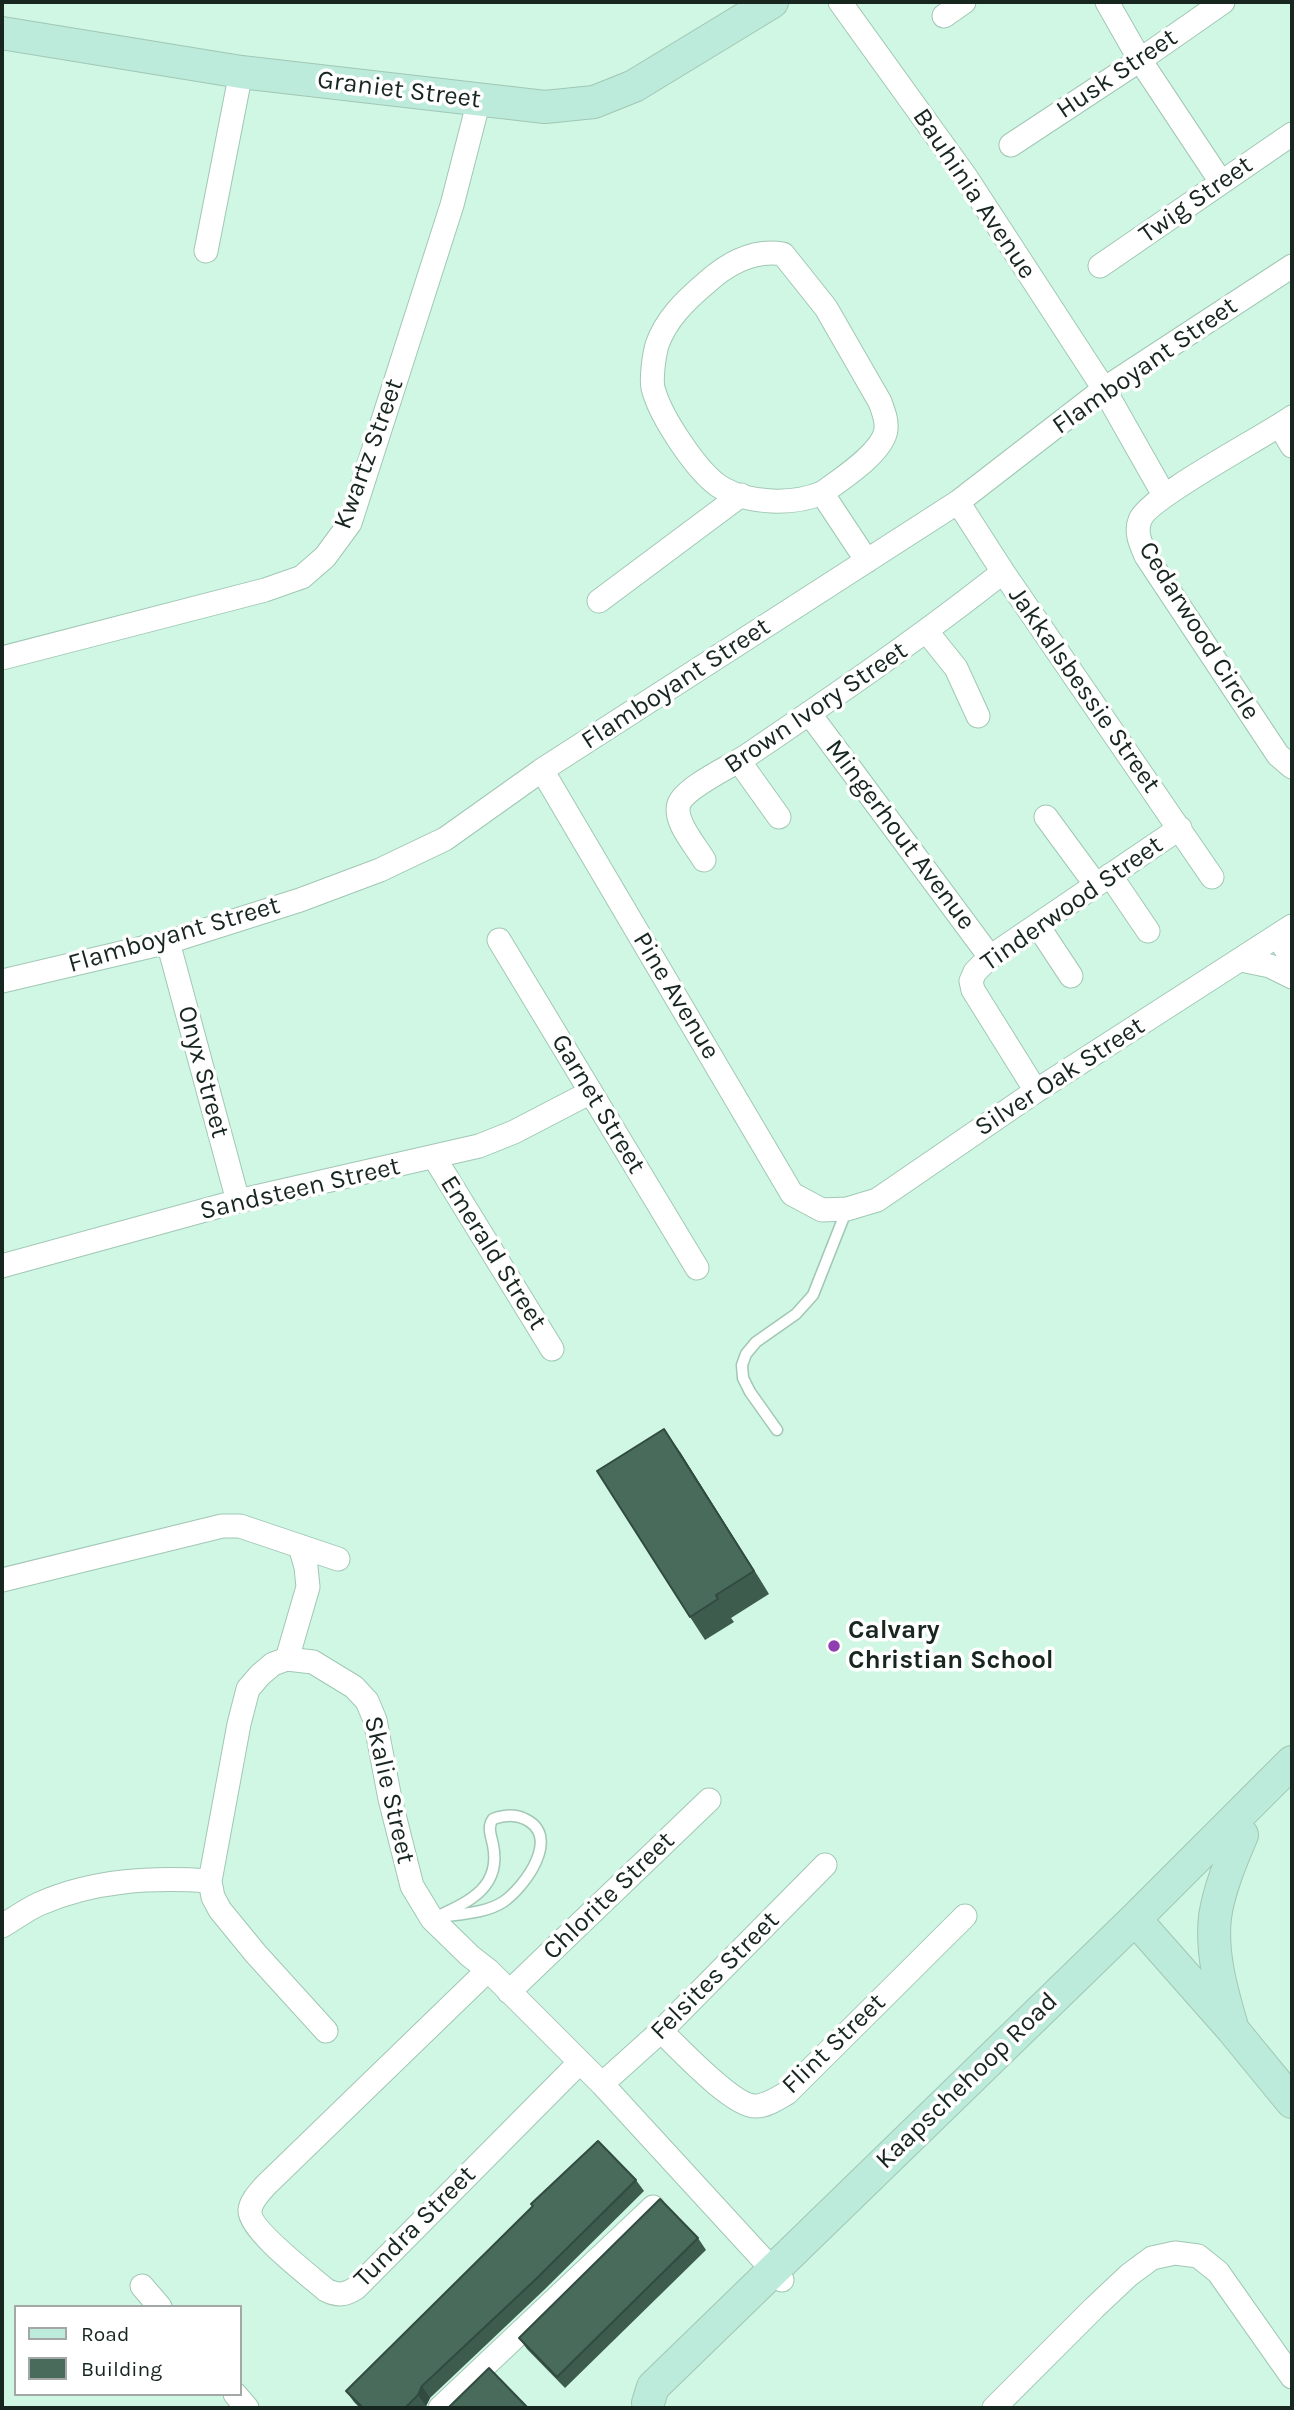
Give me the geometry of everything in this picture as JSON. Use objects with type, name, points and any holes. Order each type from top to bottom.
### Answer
[{"type":"main road","name":"Graniet Street","points":[[2,33],[241,72],[545,107],[594,102],[634,86],[772,2]]},
{"type":"main road","name":"Kaapschehoop Road","points":[[1142,1925],[1292,1762]]},
{"type":"main road","name":"Kaapschehoop Road","points":[[645,2406],[653,2387],[778,2275],[1142,1925],[1292,1786]]},
{"type":"main road","points":[[1233,2030],[1217,1965],[1215,1917],[1242,1835]]},
{"type":"main road","points":[[1142,1925],[1292,2102]]},
{"type":"street","name":"Bauhinia Avenue","points":[[840,2],[966,177],[1104,390]]},
{"type":"street","points":[[944,16],[964,2]]},
{"type":"street","points":[[1107,2],[1140,60],[1221,182]]},
{"type":"street","name":"Husk Street","points":[[1011,145],[1223,2]]},
{"type":"street","points":[[206,251],[241,72]]},
{"type":"street","name":"Kwartz Street","points":[[2,658],[265,590],[302,577],[325,557],[350,523],[452,205],[479,100]]},
{"type":"street","name":"Twig Street","points":[[1100,266],[1292,134]]},
{"type":"street","points":[[767,251],[783,254],[826,308],[866,376],[886,418],[887,432],[874,450],[860,465],[822,493],[810,498],[777,501],[724,490],[712,481],[687,450],[663,411],[653,386],[657,345],[678,307],[717,274],[748,256],[767,251]]},
{"type":"street","name":"Flamboyant Street","points":[[2,981],[168,942],[300,900],[380,870],[445,839],[542,770],[958,502],[1104,390],[1292,266]]},
{"type":"street","points":[[1104,390],[1164,495]]},
{"type":"street","points":[[1286,421],[1292,446]]},
{"type":"street","name":"Cedarwood Circle","points":[[1286,421],[1164,495],[1140,517],[1137,532],[1146,556],[1278,755],[1292,766]]},
{"type":"street","points":[[822,493],[867,561]]},
{"type":"street","points":[[599,601],[741,495]]},
{"type":"street","name":"Jakkalsbessie Street","points":[[958,502],[1212,877]]},
{"type":"street","name":"Brown Ivory Street","points":[[704,860],[682,823],[678,812],[680,800],[927,632],[1003,572]]},
{"type":"street","points":[[927,632],[964,681],[978,716]]},
{"type":"street","name":"Mingerhout Avenue","points":[[810,713],[990,957]]},
{"type":"street","points":[[739,761],[779,817]]},
{"type":"street","name":"Pine Avenue","points":[[542,770],[792,1194],[822,1210]]},
{"type":"street","points":[[1046,817],[1148,931]]},
{"type":"street","name":"Tinderwood Street","points":[[1036,1091],[973,990],[971,981],[975,972],[990,957],[1180,828]]},
{"type":"street","points":[[1038,926],[1070,976]]},
{"type":"street","points":[[1285,931],[1292,960]]},
{"type":"street","name":"Silver Oak Street","points":[[822,1210],[847,1209],[877,1200],[1036,1091],[1285,931]]},
{"type":"street","name":"Garnet Street","points":[[499,940],[697,1268]]},
{"type":"street","name":"Onyx Street","points":[[168,942],[238,1201]]},
{"type":"street","points":[[1241,960],[1270,966],[1292,977]]},
{"type":"street","name":"Sandsteen Street","points":[[2,1266],[238,1201],[479,1146],[514,1132],[591,1092]]},
{"type":"street","name":"Emerald Street","points":[[434,1157],[552,1349]]},
{"type":"street","points":[[2,1580],[222,1527],[240,1526],[338,1559]]},
{"type":"street","points":[[300,1546],[309,1587],[287,1659],[273,1664],[248,1689],[210,1881],[213,1897],[220,1910],[256,1955],[326,2031]]},
{"type":"street","name":"Skalie Street","points":[[287,1659],[313,1662],[354,1687],[367,1701],[375,1720],[390,1799],[412,1886],[422,1906],[602,2084],[778,2275]]},
{"type":"street","name":"Chlorite Street","points":[[509,1992],[709,1800]]},
{"type":"street","name":"Felsites Street","points":[[602,2084],[661,2031],[825,1865]]},
{"type":"street","points":[[2,1927],[38,1904],[95,1886],[132,1880],[173,1878],[210,1881]]},
{"type":"street","name":"Flint Street","points":[[661,2031],[726,2092],[742,2103],[756,2107],[771,2102],[787,2093],[965,1916]]},
{"type":"street","name":"Tundra Street","points":[[488,1970],[265,2186],[252,2203],[250,2213],[258,2230],[326,2290],[334,2294],[348,2293],[356,2288],[580,2062]]},
{"type":"street","points":[[440,2408],[653,2207]]},
{"type":"street","points":[[994,2408],[1129,2276],[1152,2258],[1175,2253],[1198,2256],[1219,2272],[1292,2377]]},
{"type":"street","points":[[142,2286],[158,2305]]},
{"type":"lane","points":[[777,1430],[750,1392],[743,1378],[742,1365],[746,1354],[756,1342],[796,1314],[813,1295],[847,1209]]},
{"type":"lane","points":[[507,1815],[519,1817],[537,1827],[541,1837],[537,1861],[503,1902],[433,1919],[470,1901],[486,1884],[495,1861],[489,1827],[493,1819],[507,1815]]},
{"type":"building","points":[[664,1429],[754,1571],[716,1595],[718,1599],[690,1617],[597,1471]]},
{"type":"building","points":[[598,2141],[636,2180],[422,2386],[418,2395],[405,2408],[363,2408],[346,2391],[533,2206],[531,2204]]},
{"type":"building","points":[[660,2199],[698,2238],[557,2377],[519,2338]]},
{"type":"building","points":[[489,2368],[526,2408],[448,2408]]},
{"type":"place","name":"Calvary Christian School","points":[[834,1646]]}]
